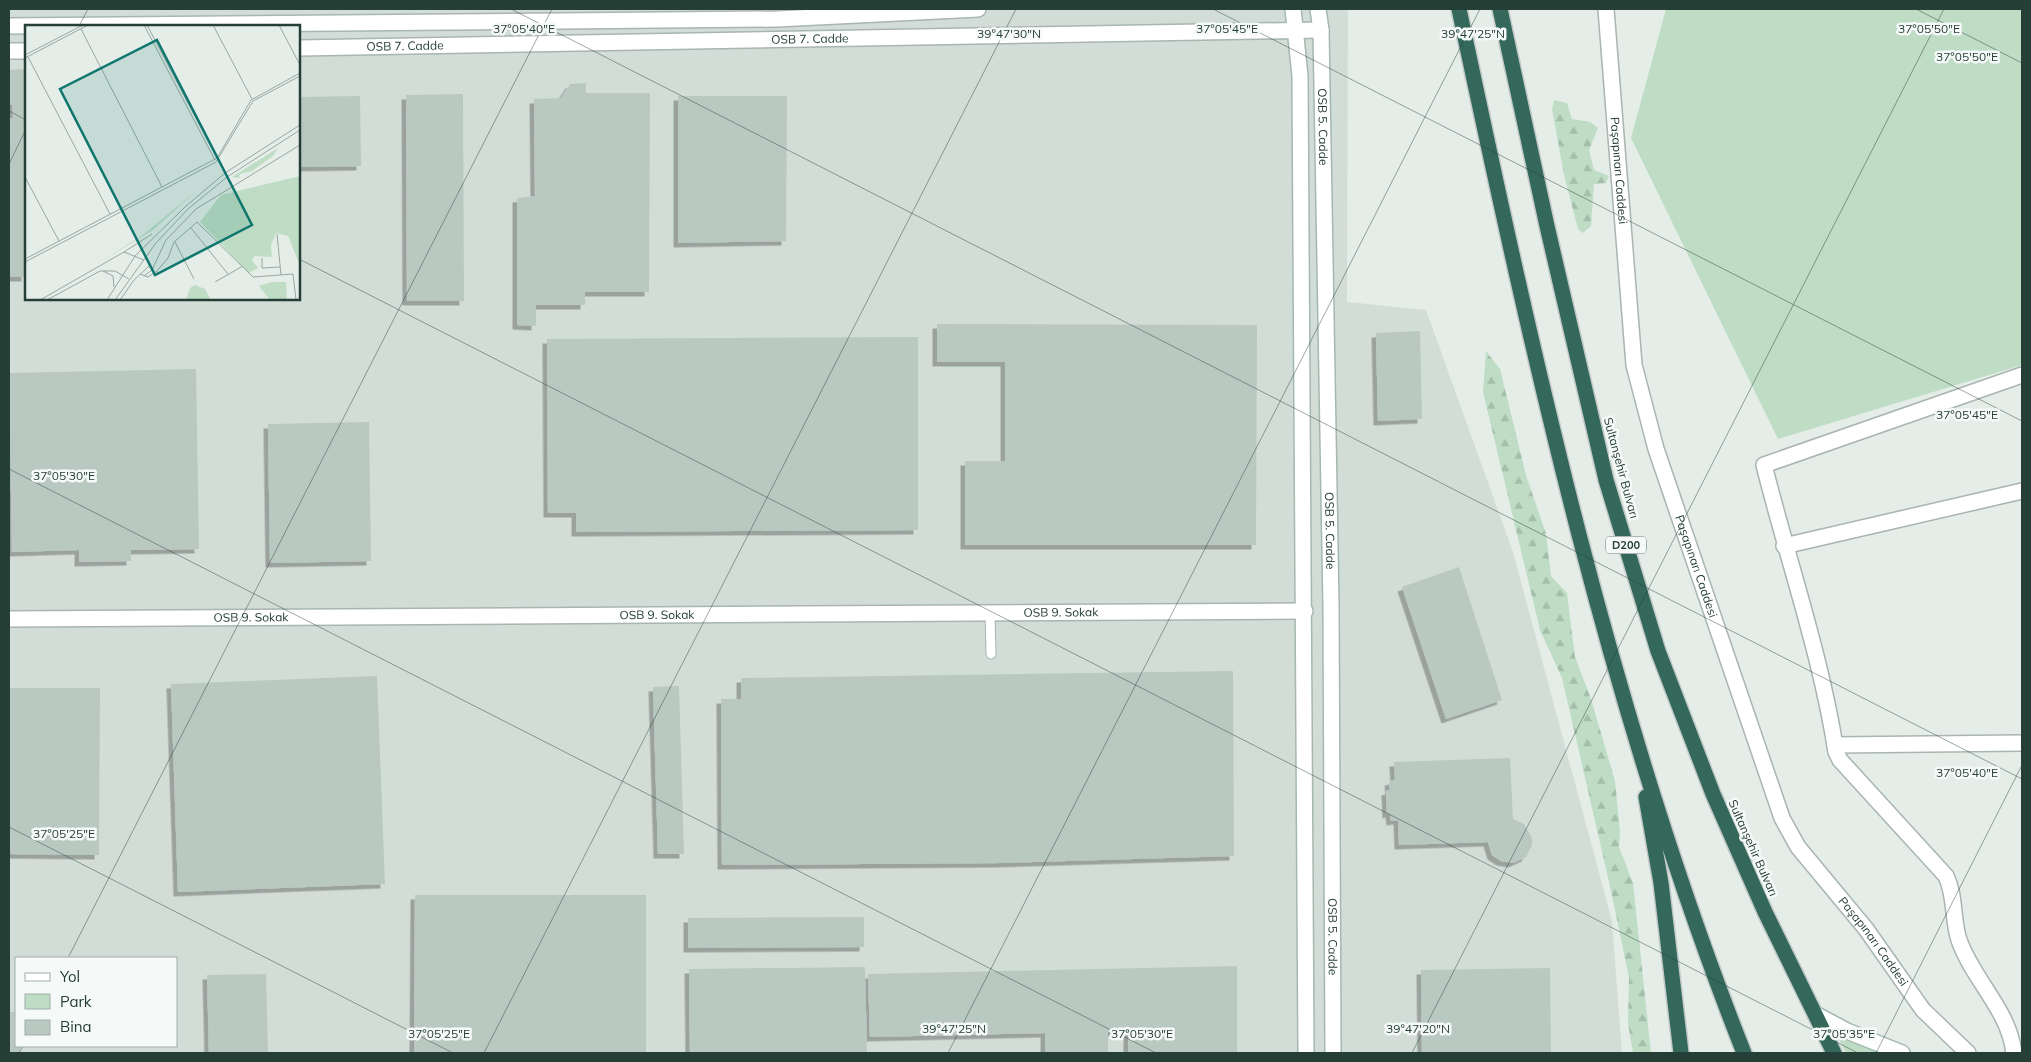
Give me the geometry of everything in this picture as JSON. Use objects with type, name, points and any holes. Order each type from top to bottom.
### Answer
[{"type":"highway","points":[[1459,9],[1508,235],[1568,491],[1637,744],[1697,930],[1744,1053]]},
{"type":"highway","name":"Sultanşehir Bulvarı","points":[[1500,9],[1547,226],[1606,480],[1658,651],[1713,794],[1765,912],[1834,1053]]},
{"type":"highway","points":[[1637,744],[1661,883],[1681,1053]]},
{"type":"street","name":"OSB 7. Cadde","points":[[119,25],[777,19],[978,9]]},
{"type":"street","points":[[1293,9],[1300,76],[1305,611],[1306,1053]]},
{"type":"street","name":"OSB 5. Cadde","points":[[1318,9],[1321,30],[1331,616],[1333,1053]]},
{"type":"street","name":"Paşapınarı Caddesi","points":[[1606,9],[1634,365],[1656,448],[1782,818],[1798,846],[1866,929],[1923,1010],[1968,1053]]},
{"type":"street","name":"OSB 7. Cadde","points":[[9,26],[25,26]]},
{"type":"street","name":"OSB 7. Cadde","points":[[300,48],[1321,30]]},
{"type":"street","points":[[9,51],[25,51]]},
{"type":"street","points":[[2014,1053],[2010,1033],[2003,1017],[1967,958],[1959,939],[1953,895],[1946,876],[1840,760],[1807,617],[1784,546],[1764,465],[2022,375]]},
{"type":"street","points":[[1784,546],[2022,491]]},
{"type":"street","name":"OSB 9. Sokak","points":[[9,619],[1305,611]]},
{"type":"street","points":[[1835,745],[2022,743]]},
{"type":"street","points":[[1815,1014],[1847,1031],[1902,1053]]},
{"type":"lane","points":[[990,613],[991,654]]},
{"type":"shaded area","points":[[9,9],[1348,9],[1347,302],[1426,310],[1513,552],[1612,921],[1622,1053],[9,1053]]},
{"type":"green space","points":[[1666,9],[2022,9],[2022,365],[1778,439],[1631,138]]},
{"type":"green space","points":[[1554,100],[1567,103],[1572,119],[1590,122],[1598,128],[1589,150],[1594,170],[1609,176],[1606,183],[1594,184],[1591,226],[1583,233],[1578,229],[1564,175],[1552,109]]},
{"type":"green space","points":[[1486,351],[1500,369],[1526,475],[1546,534],[1551,576],[1567,593],[1575,657],[1591,699],[1615,781],[1620,832],[1619,847],[1633,883],[1651,1053],[1633,1053],[1628,1024],[1629,978],[1610,886],[1562,678],[1540,630],[1483,392]]},
{"type":"green space","points":[[1836,1034],[1880,1051],[1881,1053],[1846,1053]]},
{"type":"building","points":[[25,69],[25,277],[9,277],[9,118],[13,118],[12,105],[9,105],[9,70]]},
{"type":"building","points":[[586,83],[586,93],[650,93],[649,292],[585,292],[585,305],[536,305],[536,326],[517,325],[517,198],[535,196],[534,99],[561,98],[570,84]]},
{"type":"building","points":[[463,94],[464,301],[407,301],[406,95]]},
{"type":"building","points":[[360,96],[361,166],[300,167],[300,97]]},
{"type":"building","points":[[678,96],[787,96],[786,241],[678,243]]},
{"type":"building","points":[[937,324],[1257,325],[1256,545],[965,545],[965,461],[1005,461],[1005,362],[937,362]]},
{"type":"building","points":[[1420,331],[1422,419],[1378,421],[1376,333]]},
{"type":"building","points":[[918,337],[918,530],[576,532],[576,513],[548,513],[547,339]]},
{"type":"building","points":[[196,369],[199,549],[131,550],[131,561],[79,562],[79,550],[12,552],[9,373]]},
{"type":"building","points":[[369,422],[371,561],[270,563],[268,424]]},
{"type":"building","points":[[1459,567],[1502,700],[1446,719],[1402,587]]},
{"type":"building","points":[[1233,671],[1234,856],[1000,863],[722,865],[721,699],[741,699],[741,678]]},
{"type":"building","points":[[377,676],[385,884],[178,892],[171,684]]},
{"type":"building","points":[[679,686],[684,854],[658,854],[653,687]]},
{"type":"building","points":[[9,688],[100,688],[99,855],[9,854]]},
{"type":"building","points":[[1510,758],[1513,819],[1524,824],[1532,838],[1532,845],[1526,857],[1513,863],[1501,861],[1492,855],[1488,842],[1399,845],[1398,820],[1391,821],[1390,813],[1387,814],[1386,791],[1390,790],[1389,781],[1395,780],[1394,762]]},
{"type":"building","points":[[415,895],[646,895],[646,1053],[414,1053]]},
{"type":"building","points":[[864,917],[864,947],[688,948],[688,918]]},
{"type":"building","points":[[1237,966],[1237,1053],[1128,1053],[1128,1031],[1108,1032],[1108,1053],[1045,1053],[1045,1033],[870,1037],[868,974]]},
{"type":"building","points":[[865,967],[867,1053],[690,1053],[689,969]]},
{"type":"building","points":[[1550,968],[1551,1053],[1422,1053],[1421,970]]},
{"type":"building","points":[[266,974],[268,1053],[209,1053],[207,975]]},
{"type":"building","points":[[9,1012],[15,1012],[15,1047],[20,1047],[20,1053],[9,1053]]}]
